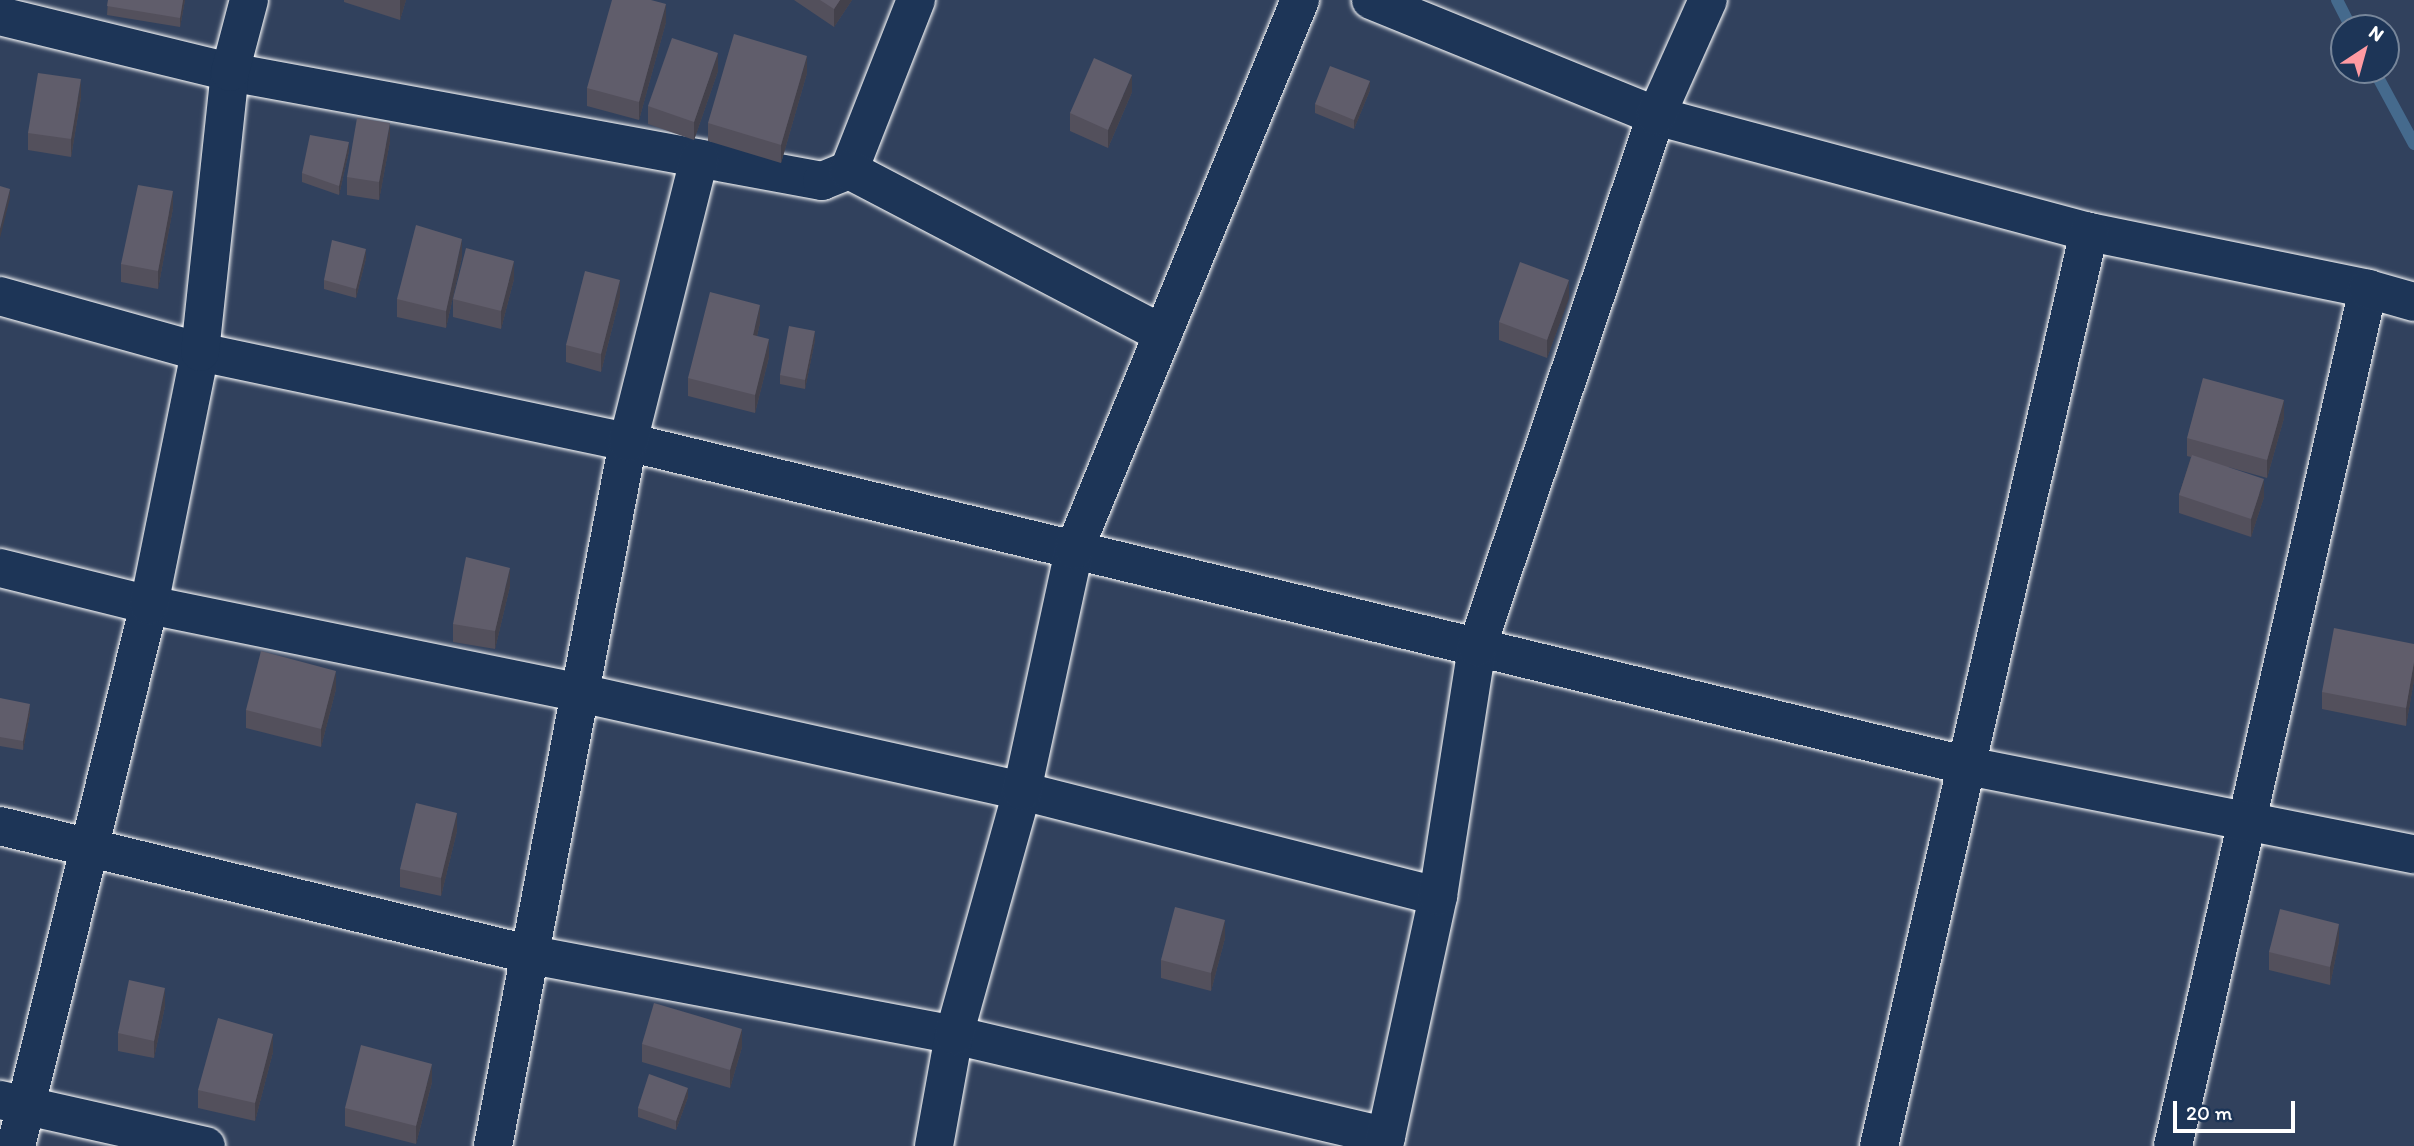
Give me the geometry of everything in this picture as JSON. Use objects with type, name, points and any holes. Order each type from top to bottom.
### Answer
[{"type":"street","points":[[16,1146],[14,1103],[90,846],[149,605],[200,352],[230,72],[248,0]]},
{"type":"street","points":[[0,16],[230,72],[822,181],[849,170],[916,0]]},
{"type":"street","points":[[934,1146],[954,1035],[1022,791],[1074,550],[1300,0]]},
{"type":"street","points":[[1371,0],[1656,116],[2090,232],[2368,289],[2414,302]]},
{"type":"street","points":[[0,826],[532,955],[954,1035],[1385,1141],[1438,896],[1477,647],[1656,116],[1708,0]]},
{"type":"street","points":[[493,1146],[532,955],[628,442],[699,159]]},
{"type":"street","points":[[849,170],[1163,334]]},
{"type":"street","points":[[1879,1146],[2090,232]]},
{"type":"street","points":[[2173,1146],[2251,818],[2368,289]]},
{"type":"street","points":[[0,296],[200,352],[628,442],[1968,766],[2251,818],[2414,854]]},
{"type":"street","points":[[0,568],[149,605],[580,693],[1022,791],[1438,896]]},
{"type":"street","points":[[14,1103],[206,1146]]},
{"type":"building","points":[[108,0],[183,0],[180,18],[107,6]]},
{"type":"building","points":[[612,0],[651,0],[666,4],[639,102],[587,88]]},
{"type":"building","points":[[820,0],[840,0],[834,9]]},
{"type":"building","points":[[734,34],[807,56],[781,145],[708,123]]},
{"type":"building","points":[[672,38],[718,53],[694,122],[648,106]]},
{"type":"building","points":[[1094,58],[1132,75],[1108,130],[1070,113]]},
{"type":"building","points":[[1330,66],[1370,81],[1354,120],[1315,104]]},
{"type":"building","points":[[38,73],[81,79],[71,139],[28,133]]},
{"type":"building","points":[[357,118],[390,123],[379,182],[347,177]]},
{"type":"building","points":[[310,135],[349,142],[339,186],[302,173]]},
{"type":"building","points":[[138,185],[173,191],[158,271],[121,264]]},
{"type":"building","points":[[0,186],[10,189],[0,229]]},
{"type":"building","points":[[416,225],[462,239],[446,311],[397,299]]},
{"type":"building","points":[[332,240],[366,249],[356,289],[324,280]]},
{"type":"building","points":[[466,248],[514,261],[501,311],[453,299]]},
{"type":"building","points":[[1520,262],[1569,280],[1547,340],[1499,322]]},
{"type":"building","points":[[585,271],[620,280],[601,354],[566,345]]},
{"type":"building","points":[[710,292],[760,305],[753,335],[769,339],[755,395],[688,378]]},
{"type":"building","points":[[789,326],[815,331],[805,380],[780,375]]},
{"type":"building","points":[[2203,378],[2284,400],[2267,460],[2187,438]]},
{"type":"building","points":[[2192,455],[2264,479],[2251,519],[2179,495]]},
{"type":"building","points":[[466,557],[510,568],[495,631],[453,624]]},
{"type":"building","points":[[2334,628],[2414,644],[2414,662],[2406,708],[2322,692]]},
{"type":"building","points":[[261,651],[336,671],[321,729],[246,710]]},
{"type":"building","points":[[0,698],[30,704],[23,741],[0,737]]},
{"type":"building","points":[[416,803],[457,813],[441,878],[400,869]]},
{"type":"building","points":[[1175,907],[1225,920],[1211,973],[1161,960]]},
{"type":"building","points":[[2280,909],[2339,924],[2330,967],[2269,952]]},
{"type":"building","points":[[129,980],[165,988],[154,1041],[118,1033]]},
{"type":"building","points":[[654,1003],[742,1029],[730,1070],[642,1044]]},
{"type":"building","points":[[218,1018],[273,1034],[255,1103],[198,1090]]},
{"type":"building","points":[[361,1045],[432,1064],[416,1126],[345,1108]]},
{"type":"building","points":[[649,1074],[688,1088],[676,1121],[638,1108]]},
{"type":"waterway","points":[[2337,0],[2344,14]]},
{"type":"waterway","points":[[2382,84],[2414,144]]}]
